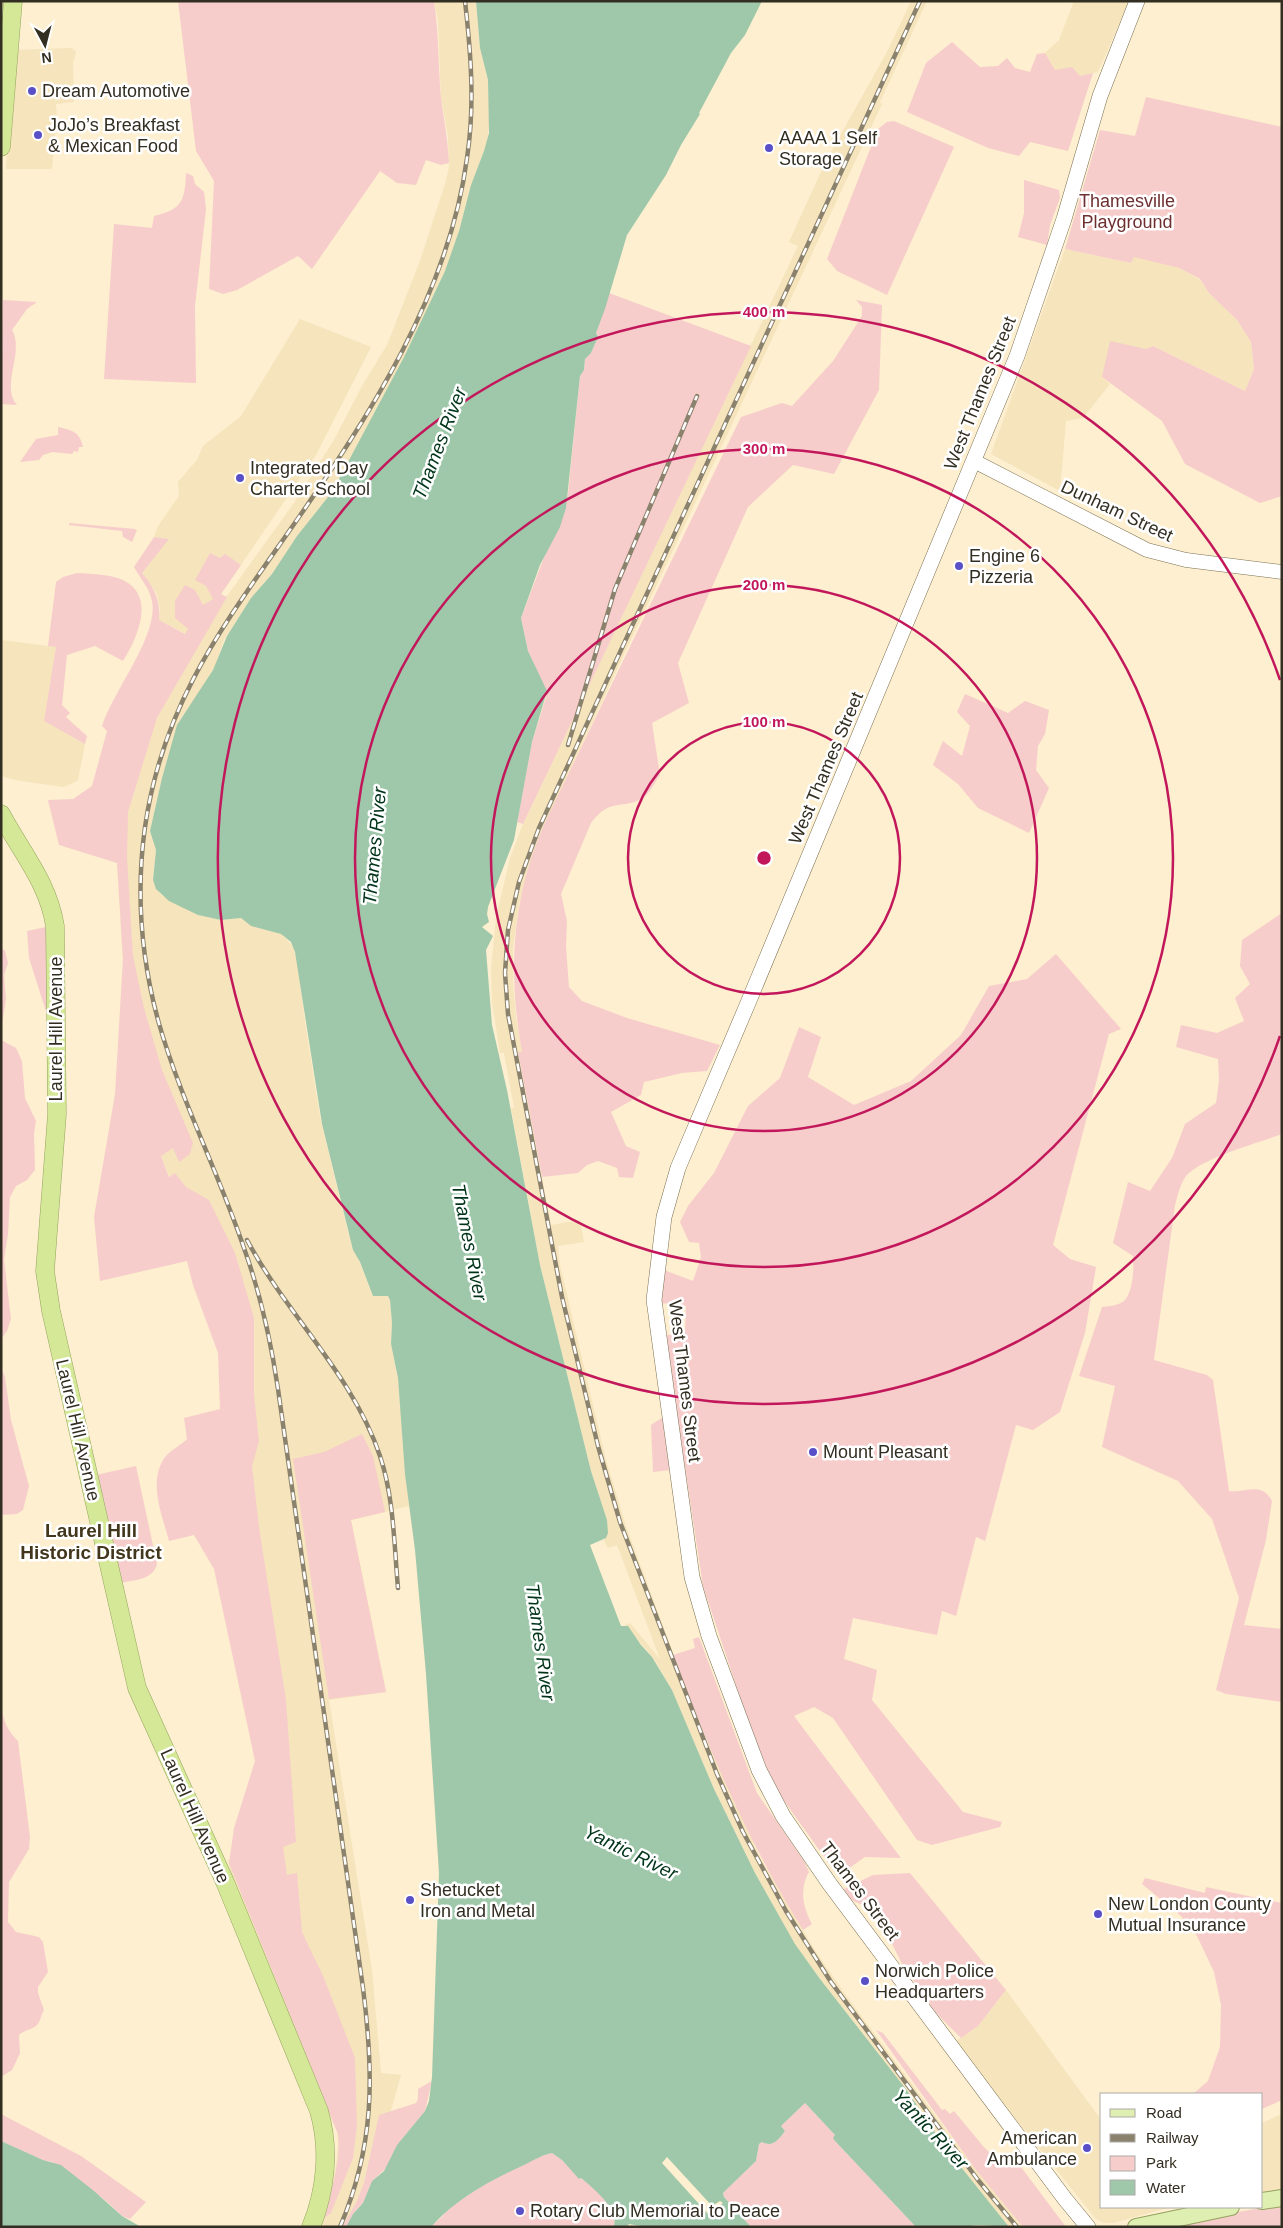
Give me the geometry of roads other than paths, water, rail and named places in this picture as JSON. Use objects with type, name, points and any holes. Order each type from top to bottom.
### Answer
[{"type":"highway","points":[[1,147],[13,1]]},
{"type":"highway","name":"Laurel Hill Avenue","points":[[1,814],[41,881],[50,901],[55,926],[57,1107],[45,1271],[50,1304],[137,1688],[210,1847],[319,2111],[326,2142],[326,2157],[320,2197],[311,2227]]},
{"type":"main road","name":"West Thames Street","points":[[690,1565],[654,1304],[657,1262],[666,1206],[685,1149],[748,1003],[974,461],[1036,304],[1064,220],[1100,96],[1137,1]]},
{"type":"main road","name":"Thames Street","points":[[690,1565],[706,1629],[749,1747],[767,1788],[783,1816],[830,1884],[1065,2199],[1088,2227]]},
{"type":"main road","points":[[1263,2201],[1282,2198]]},
{"type":"main road","points":[[1136,2227],[1226,2208]]},
{"type":"street","name":"Dunham Street","points":[[974,461],[1147,550],[1186,560],[1282,572]]},
{"type":"water","points":[[476,1],[762,1],[745,35],[731,53],[666,175],[627,235],[596,333],[598,337],[591,353],[585,359],[584,370],[580,376],[566,508],[560,527],[540,565],[521,618],[528,651],[547,691],[532,742],[514,840],[488,907],[489,922],[482,927],[493,936],[486,950],[492,1025],[507,1090],[540,1265],[591,1471],[607,1520],[608,1533],[606,1538],[590,1545],[621,1626],[628,1626],[652,1657],[672,1690],[714,1789],[755,1873],[795,1944],[906,2089],[945,2147],[1009,2227],[981,2225],[967,2227],[916,2227],[835,2141],[833,2138],[835,2135],[805,2103],[781,2126],[785,2131],[778,2140],[769,2144],[762,2142],[759,2144],[756,2161],[723,2193],[724,2197],[751,2227],[646,2227],[629,2224],[627,2227],[614,2227],[614,2217],[608,2209],[610,2207],[607,2203],[581,2178],[579,2179],[562,2160],[552,2153],[541,2156],[475,2191],[452,2207],[432,2226],[346,2227],[353,2214],[363,2203],[372,2181],[384,2171],[397,2145],[425,2111],[429,2101],[432,2077],[439,1873],[426,1674],[415,1550],[405,1474],[398,1378],[391,1344],[390,1300],[388,1296],[373,1296],[360,1262],[353,1250],[322,1124],[295,952],[291,942],[281,934],[251,926],[241,918],[221,920],[198,915],[169,901],[156,889],[153,880],[156,850],[150,831],[177,725],[213,670],[227,636],[251,598],[272,574],[297,536],[332,492],[404,357],[445,271],[489,133],[488,80],[480,48]]},
{"type":"water","points":[[1,2141],[43,2160],[61,2165],[122,2216],[141,2227],[1,2227]]},
{"type":"railway","points":[[340,2227],[360,2167],[366,2138],[370,2080],[367,2020],[278,1389],[265,1319],[251,1268],[224,1193],[177,1078],[158,1020],[144,948],[141,900],[142,851],[154,783],[166,742],[181,704],[199,668],[242,598],[321,485],[376,398],[402,352],[424,306],[443,258],[457,208],[467,158],[471,119],[471,80],[465,1]]},
{"type":"railway","points":[[920,1],[539,828],[519,882],[508,930],[505,973],[508,1014],[562,1297],[598,1446],[620,1522],[717,1774],[743,1832],[786,1911],[831,1982],[978,2180],[1017,2227]]},
{"type":"railway","points":[[568,745],[615,589],[697,396]]},
{"type":"railway","points":[[247,1240],[281,1294],[337,1372],[368,1427],[380,1456],[388,1488],[393,1521],[398,1588]]},
{"type":"place","name":"Dream Automotive","points":[[32,91]]},
{"type":"place","name":"JoJo’s Breakfast & Mexican Food","points":[[38,135]]},
{"type":"place","name":"AAAA 1 Self Storage","points":[[769,148]]},
{"type":"place","name":"Integrated Day Charter School","points":[[240,478]]},
{"type":"place","name":"Engine 6 Pizzeria","points":[[959,566]]},
{"type":"place","name":"Mount Pleasant","points":[[813,1452]]},
{"type":"place","name":"Shetucket Iron and Metal","points":[[410,1900]]},
{"type":"place","name":"New London County Mutual Insurance","points":[[1098,1914]]},
{"type":"place","name":"Norwich Police Headquarters","points":[[865,1981]]},
{"type":"place","name":"American Ambulance","points":[[1087,2148]]},
{"type":"place","name":"Rotary Club Memorial to Peace","points":[[520,2211]]},
{"type":"district","name":"Laurel Hill Historic District","points":[[91,1541]]},
{"type":"park label","name":"Thamesville Playground","points":[[1127,211]]},
{"type":"water label","name":"Thames River","points":[[439,443]]},
{"type":"water label","name":"Thames River","points":[[374,846]]},
{"type":"water label","name":"Thames River","points":[[470,1242]]},
{"type":"water label","name":"Thames River","points":[[541,1642]]},
{"type":"water label","name":"Yantic River","points":[[631,1852]]},
{"type":"water label","name":"Yantic River","points":[[931,2129]]}]
